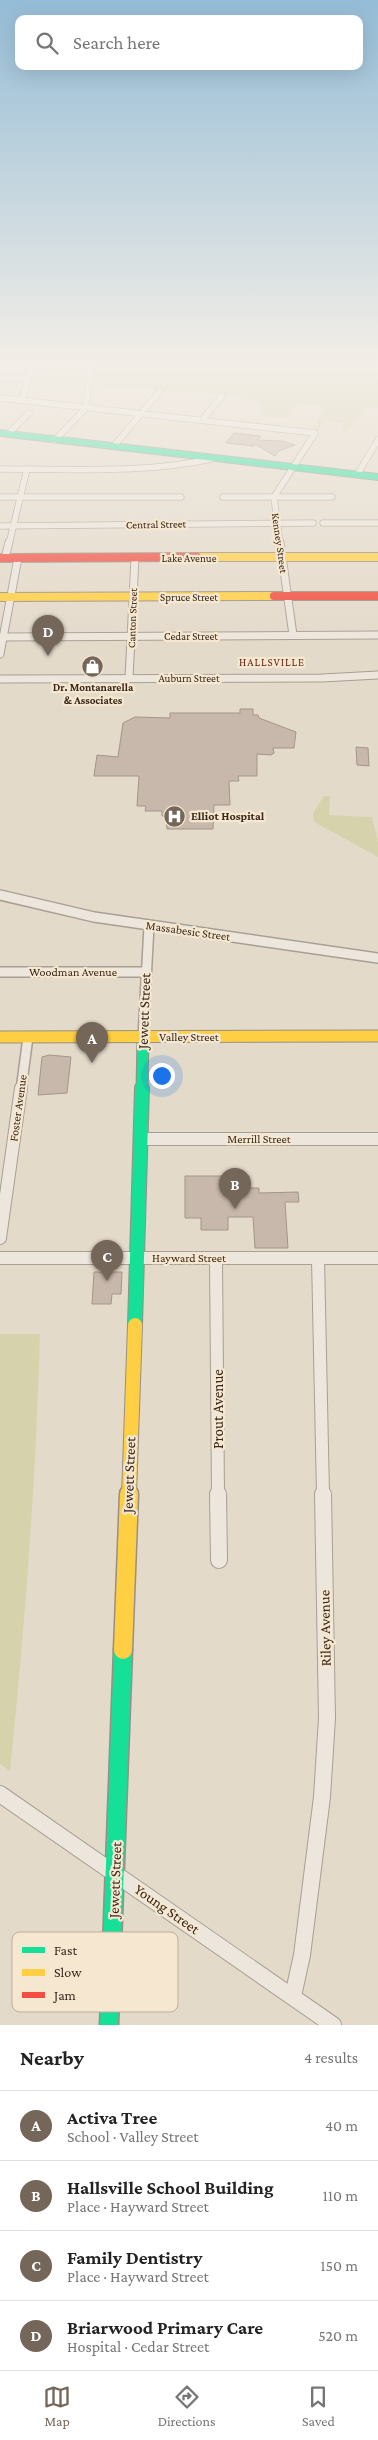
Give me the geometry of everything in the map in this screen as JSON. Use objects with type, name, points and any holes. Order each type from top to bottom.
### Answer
[{"type":"street","points":[[203,456],[378,477]]},
{"type":"street","name":"Kenney Street","points":[[294,635],[274,497],[299,456]]},
{"type":"street","points":[[357,475],[368,456]]},
{"type":"street","points":[[0,469],[123,469],[194,463],[216,458]]},
{"type":"street","points":[[2,558],[27,469]]},
{"type":"street","points":[[0,497],[181,497]]},
{"type":"street","points":[[223,497],[332,497]]},
{"type":"street","name":"Central Street","points":[[0,526],[313,523]]},
{"type":"street","points":[[323,523],[378,523]]},
{"type":"street","name":"Lake Avenue","points":[[2,558],[378,557]]},
{"type":"street","points":[[0,654],[6,597],[18,558]]},
{"type":"street","name":"Canton Street","points":[[129,678],[135,558]]},
{"type":"street","name":"Spruce Street","points":[[6,597],[378,596]]},
{"type":"street","name":"Cedar Street","points":[[3,636],[378,635]]},
{"type":"street","name":"Auburn Street","points":[[0,679],[378,676]]},
{"type":"street","name":"Massabesic Street","points":[[0,895],[61,911],[149,926],[378,958]]},
{"type":"street","name":"Jewett Street","points":[[113,1932],[143,1037],[149,926]]},
{"type":"street","name":"Woodman Avenue","points":[[0,972],[146,972]]},
{"type":"street","name":"Valley Street","points":[[0,1037],[378,1036]]},
{"type":"street","name":"Foster Avenue","points":[[0,1238],[28,1037]]},
{"type":"street","name":"Merrill Street","points":[[140,1139],[378,1139]]},
{"type":"street","name":"Hayward Street","points":[[0,1258],[378,1258]]},
{"type":"street","name":"Prout Avenue","points":[[216,1258],[219,1560]]},
{"type":"street","name":"Riley Avenue","points":[[293,1996],[302,1956],[326,1766],[327,1709],[318,1258]]},
{"type":"street","name":"Young Street","points":[[0,1794],[333,2025]]},
{"type":"street","name":"Jewett Street","points":[[109,2025],[110,2012]]},
{"type":"shaded area","points":[[324,796],[330,796],[329,815],[372,817],[378,842],[378,857],[314,822],[313,813]]},
{"type":"shaded area","points":[[0,1334],[40,1334],[29,1552],[10,1771],[0,1764]]},
{"type":"building","name":"Elliot Hospital","points":[[240,709],[253,709],[253,715],[258,715],[259,718],[296,732],[294,748],[273,748],[274,753],[271,755],[257,754],[257,776],[238,776],[239,781],[229,781],[230,805],[214,805],[213,829],[167,829],[166,816],[162,816],[162,811],[145,811],[146,806],[137,806],[139,776],[94,776],[97,755],[118,757],[123,723],[135,717],[170,718],[170,713],[240,713]]},
{"type":"building","points":[[356,747],[368,748],[369,766],[357,765]]},
{"type":"building","points":[[49,1055],[71,1057],[67,1093],[38,1095],[42,1057]]},
{"type":"building","points":[[185,1176],[249,1176],[249,1188],[259,1188],[259,1193],[298,1192],[299,1202],[285,1202],[288,1248],[255,1248],[253,1217],[228,1217],[228,1230],[201,1230],[201,1218],[185,1218]]},
{"type":"building","points":[[94,1272],[122,1272],[121,1294],[112,1294],[111,1304],[92,1304]]},
{"type":"traffic: fast","points":[[202,456],[378,477]]},
{"type":"traffic: fast","points":[[135,1325],[143,1037]]},
{"type":"traffic: fast","points":[[112,1932],[123,1650]]},
{"type":"traffic: fast","points":[[109,2012],[109,2025]]},
{"type":"traffic: slow","points":[[197,557],[378,557]]},
{"type":"traffic: slow","points":[[0,597],[274,596]]},
{"type":"traffic: slow","points":[[0,1037],[378,1036]]},
{"type":"traffic: slow","points":[[123,1650],[135,1325]]},
{"type":"traffic: jam","points":[[0,558],[197,557]]},
{"type":"traffic: jam","points":[[274,596],[378,596]]},
{"type":"place","name":"Briarwood Primary Care","points":[[48,656]]},
{"type":"place","name":"Dr. Montanarella & Associates","points":[[93,666]]},
{"type":"place","name":"Elliot Hospital","points":[[175,816]]},
{"type":"place","name":"Activa Tree","points":[[92,1063]]},
{"type":"place","name":"Hallsville School Building","points":[[235,1209]]},
{"type":"place","name":"Family Dentistry","points":[[107,1281]]},
{"type":"district","name":"HALLSVILLE","points":[[272,662]]}]
